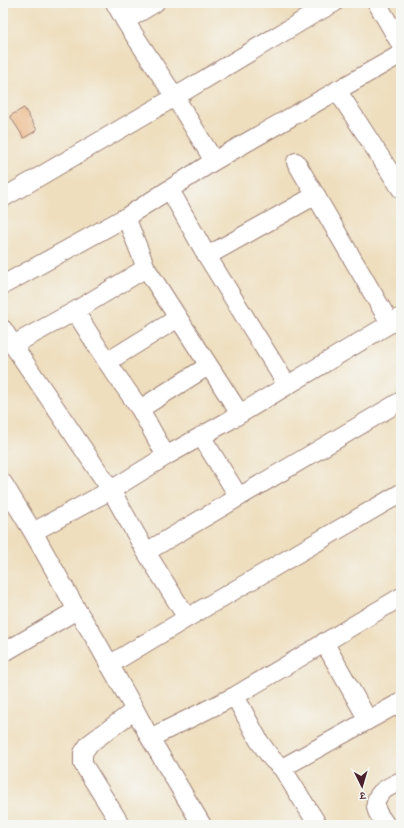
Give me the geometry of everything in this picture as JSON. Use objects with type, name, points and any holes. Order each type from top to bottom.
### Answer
[{"type":"street","points":[[115,3],[125,21],[176,97],[214,161]]},
{"type":"street","points":[[125,21],[155,3]]},
{"type":"street","points":[[3,198],[176,97],[308,9],[334,3]]},
{"type":"street","points":[[376,3],[401,45]]},
{"type":"street","points":[[3,285],[126,217],[214,161],[401,54]]},
{"type":"street","points":[[337,90],[401,189]]},
{"type":"street","points":[[33,532],[111,490],[396,320],[296,162]]},
{"type":"street","points":[[170,190],[207,256],[287,385]]},
{"type":"street","points":[[207,256],[316,195]]},
{"type":"street","points":[[126,217],[146,268],[240,414]]},
{"type":"street","points":[[12,345],[75,311],[146,268]]},
{"type":"street","points":[[75,311],[107,362],[140,409],[166,456]]},
{"type":"street","points":[[107,362],[178,318]]},
{"type":"street","points":[[3,329],[12,345],[111,490],[146,552],[187,618]]},
{"type":"street","points":[[140,409],[208,366]]},
{"type":"street","points":[[146,552],[401,401]]},
{"type":"street","points":[[201,436],[239,497]]},
{"type":"street","points":[[3,483],[33,532],[150,738],[202,825]]},
{"type":"street","points":[[109,665],[401,493]]},
{"type":"street","points":[[150,738],[235,696],[401,596]]},
{"type":"street","points":[[3,653],[77,610]]},
{"type":"street","points":[[324,642],[368,720]]},
{"type":"street","points":[[235,696],[259,740],[272,759],[282,768],[318,825]]},
{"type":"street","points":[[282,768],[401,702]]},
{"type":"street","points":[[121,825],[83,764],[83,753],[89,744],[135,710]]},
{"type":"street","points":[[386,825],[377,811],[376,801],[379,794],[401,781]]},
{"type":"building","points":[[24,108],[37,130],[24,138],[10,116]]}]
